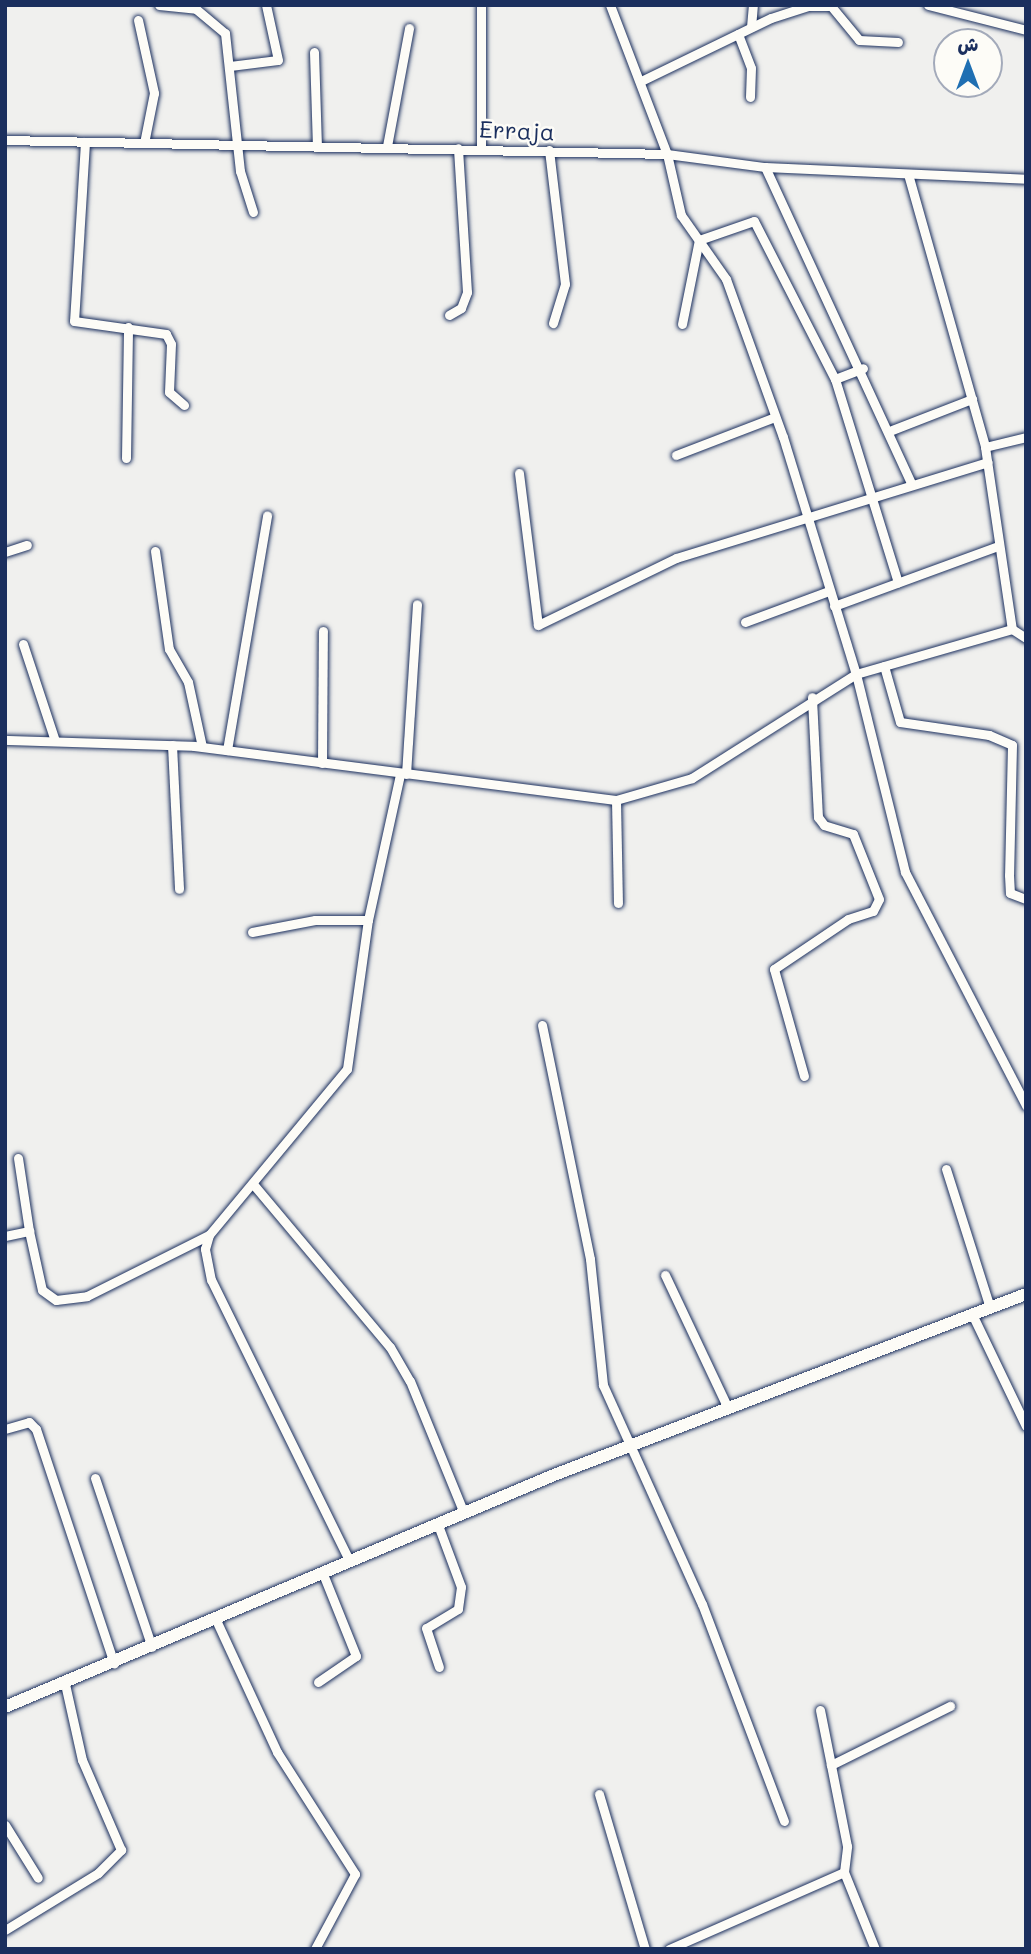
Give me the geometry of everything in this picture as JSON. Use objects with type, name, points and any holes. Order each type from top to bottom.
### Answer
[{"type":"main road","points":[[5,1707],[627,1447],[1026,1294]]},
{"type":"street","points":[[159,5],[190,7],[220,24],[230,66],[236,144],[253,212]]},
{"type":"street","points":[[230,66],[278,60],[266,5]]},
{"type":"street","points":[[481,5],[481,148]]},
{"type":"street","points":[[610,5],[667,154],[681,215],[726,279],[775,417],[856,674],[905,872],[1026,1105]]},
{"type":"street","points":[[751,27],[753,5]]},
{"type":"street","points":[[928,5],[1026,30]]},
{"type":"street","points":[[641,81],[751,27],[796,9],[831,6],[847,21],[850,36],[898,41]]},
{"type":"street","points":[[138,20],[154,93],[144,143]]},
{"type":"street","points":[[387,146],[409,28]]},
{"type":"street","points":[[738,34],[751,68],[750,97]]},
{"type":"street","points":[[314,52],[317,145]]},
{"type":"street","name":"Erraja","points":[[5,140],[667,154],[765,167],[1026,178]]},
{"type":"street","points":[[85,142],[74,321],[128,327],[170,337],[169,392],[184,405]]},
{"type":"street","points":[[449,315],[461,308],[467,292],[458,148]]},
{"type":"street","points":[[549,150],[565,284],[553,323]]},
{"type":"street","points":[[765,167],[892,430],[911,483]]},
{"type":"street","points":[[908,174],[985,447],[1012,629],[1026,638]]},
{"type":"street","points":[[699,240],[758,223],[835,379],[898,582]]},
{"type":"street","points":[[682,324],[699,240]]},
{"type":"street","points":[[126,458],[128,327]]},
{"type":"street","points":[[835,379],[863,368]]},
{"type":"street","points":[[892,430],[972,399]]},
{"type":"street","points":[[676,455],[775,417]]},
{"type":"street","points":[[985,447],[1026,437]]},
{"type":"street","points":[[519,473],[538,625],[621,591],[676,558],[911,483],[988,462]]},
{"type":"street","points":[[227,750],[267,516]]},
{"type":"street","points":[[5,552],[27,545]]},
{"type":"street","points":[[834,606],[998,546]]},
{"type":"street","points":[[155,551],[169,649],[188,682],[202,747]]},
{"type":"street","points":[[745,622],[830,591]]},
{"type":"street","points":[[18,1158],[29,1231],[42,1290],[56,1300],[87,1296],[209,1235],[347,1069],[368,920],[403,774],[417,604]]},
{"type":"street","points":[[5,740],[202,747],[616,800],[692,778],[812,697],[856,674],[1012,629]]},
{"type":"street","points":[[322,763],[323,631]]},
{"type":"street","points":[[23,644],[55,741]]},
{"type":"street","points":[[884,666],[900,722],[989,734],[1012,745],[1010,893],[1026,899]]},
{"type":"street","points":[[804,1076],[774,969],[839,925],[873,911],[879,899],[853,834],[824,825],[818,817],[812,697]]},
{"type":"street","points":[[172,745],[179,889]]},
{"type":"street","points":[[616,800],[618,903]]},
{"type":"street","points":[[252,932],[315,920],[368,920]]},
{"type":"street","points":[[542,1025],[590,1259],[600,1373],[627,1447],[702,1604],[784,1821]]},
{"type":"street","points":[[946,1169],[989,1308]]},
{"type":"street","points":[[253,1184],[390,1347],[410,1381],[464,1513]]},
{"type":"street","points":[[5,1236],[29,1231]]},
{"type":"street","points":[[209,1235],[205,1249],[211,1280],[350,1562]]},
{"type":"street","points":[[665,1276],[728,1408]]},
{"type":"street","points":[[972,1314],[1026,1426]]},
{"type":"street","points":[[5,1429],[29,1422],[36,1429],[114,1663]]},
{"type":"street","points":[[95,1478],[152,1647]]},
{"type":"street","points":[[438,1525],[461,1587],[458,1609],[426,1628],[439,1667]]},
{"type":"street","points":[[318,1682],[356,1656],[323,1574]]},
{"type":"street","points":[[216,1620],[271,1741],[355,1874],[315,1949]]},
{"type":"street","points":[[5,1930],[98,1873],[121,1850],[82,1760],[65,1684]]},
{"type":"street","points":[[831,1765],[950,1706]]},
{"type":"street","points":[[820,1710],[847,1846],[844,1872],[875,1949]]},
{"type":"street","points":[[599,1794],[645,1949]]},
{"type":"street","points":[[5,1825],[38,1878]]},
{"type":"street","points":[[670,1949],[844,1872]]}]
